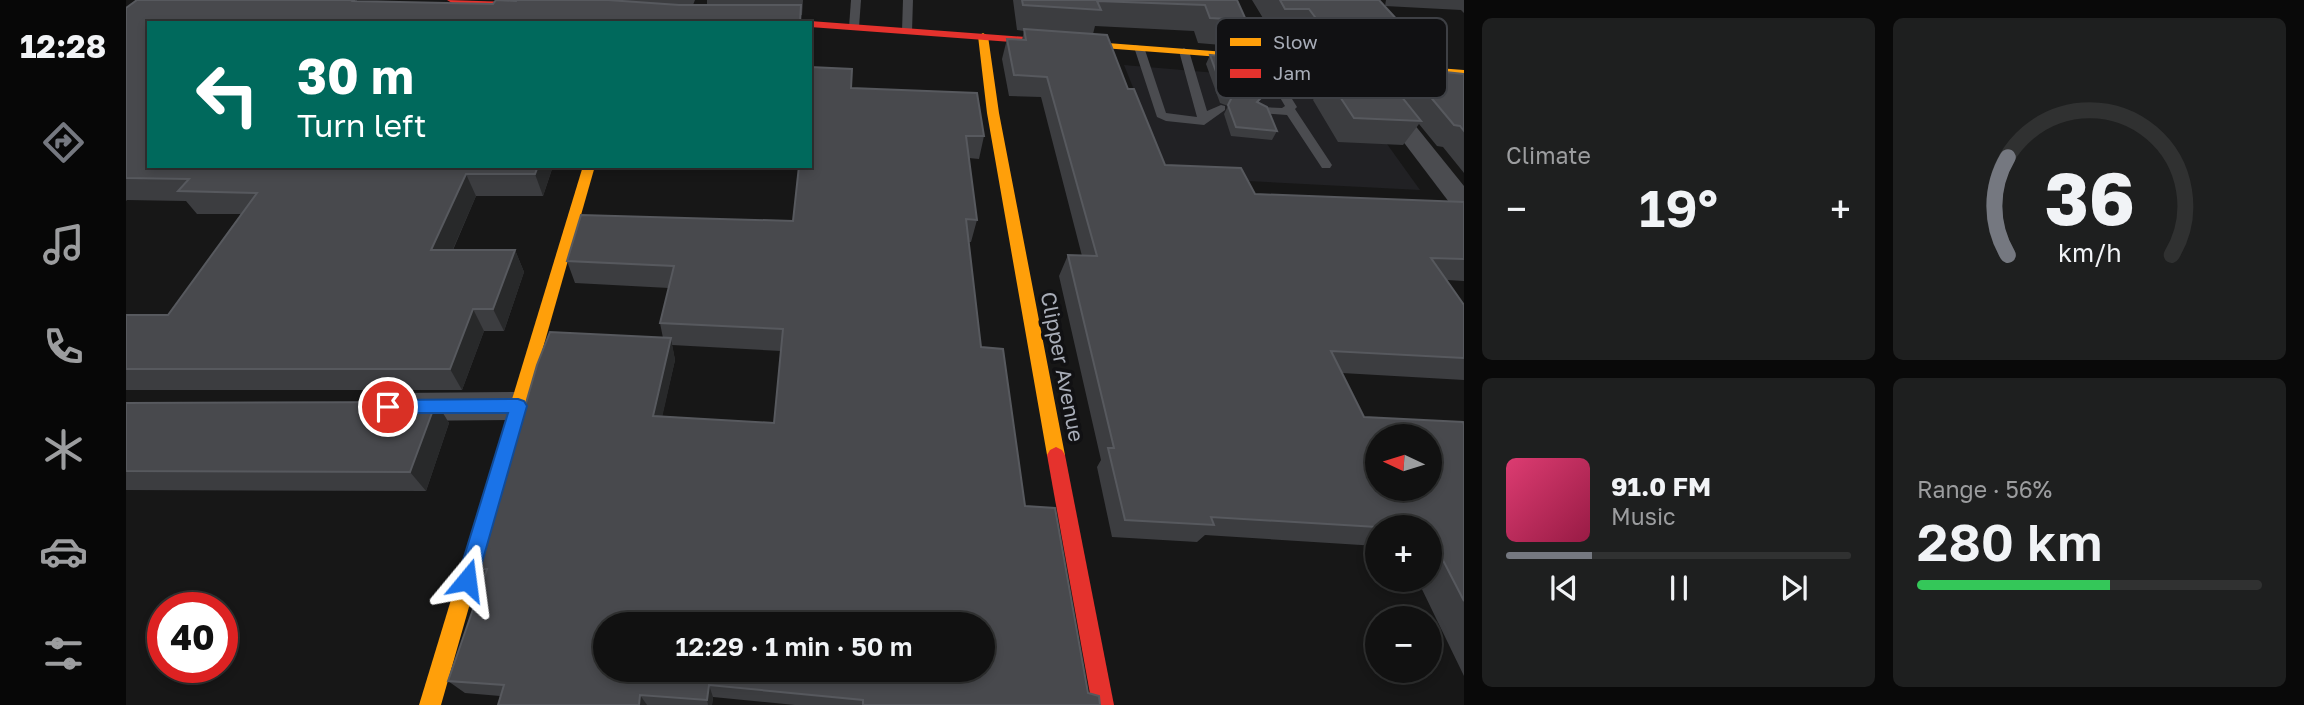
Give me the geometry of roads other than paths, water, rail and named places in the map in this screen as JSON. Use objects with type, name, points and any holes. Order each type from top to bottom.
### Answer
[{"type":"street","points":[[452,0],[558,7]]},
{"type":"street","points":[[1358,0],[1373,18]]},
{"type":"street","points":[[812,24],[1216,53]]},
{"type":"street","name":"Clipper Avenue","points":[[983,36],[993,113],[1103,705]]},
{"type":"street","points":[[1383,98],[1464,204]]},
{"type":"street","points":[[430,705],[588,168]]},
{"type":"street","points":[[370,407],[518,406]]},
{"type":"lane","points":[[854,27],[856,0]]},
{"type":"lane","points":[[896,0],[908,0],[907,31]]},
{"type":"lane","points":[[1139,47],[1161,115],[1166,118],[1204,121],[1221,108]]},
{"type":"lane","points":[[1184,51],[1204,121]]},
{"type":"lane","points":[[1286,98],[1290,110],[1326,165]]},
{"type":"lane","points":[[1260,110],[1290,110]]}]
